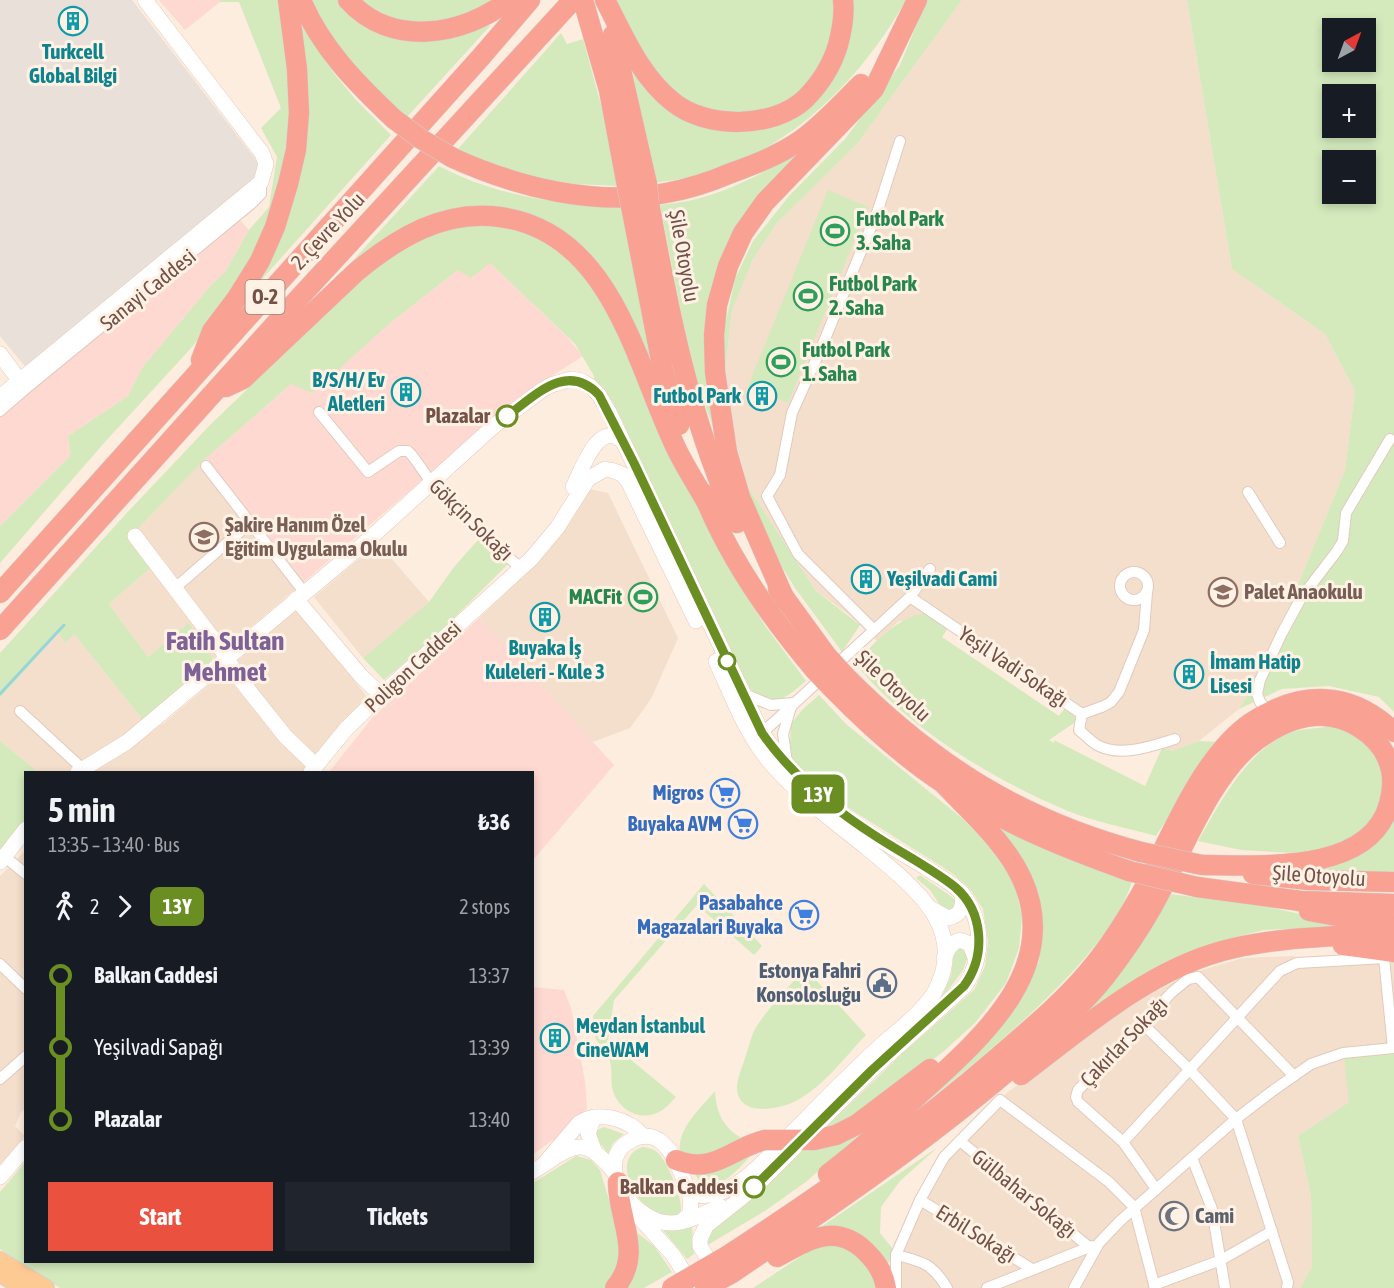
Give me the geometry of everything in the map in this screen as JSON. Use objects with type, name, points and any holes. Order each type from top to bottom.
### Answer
[{"type":"highway","points":[[195,374],[213,331],[260,261],[276,227],[288,184],[296,150],[299,113],[297,69],[288,0]]},
{"type":"highway","points":[[301,0],[332,55],[355,82],[394,119],[421,139],[453,158],[482,171],[555,191],[594,196],[664,194],[706,183],[769,159],[802,139],[871,75],[898,41]]},
{"type":"highway","points":[[348,0],[362,13],[387,26],[409,31],[432,32],[447,31],[469,24],[509,0]]},
{"type":"highway","name":"2. Çevre Yolu","points":[[0,593],[530,0]]},
{"type":"highway","points":[[605,0],[636,60],[656,86],[674,103],[694,114],[720,122],[750,122],[789,109],[804,100],[821,80],[834,58],[843,27],[843,0]]},
{"type":"highway","name":"Şile Otoyolu","points":[[605,0],[623,71],[663,370],[676,416],[707,503],[723,535],[779,626],[820,662]]},
{"type":"highway","points":[[785,600],[740,497],[727,452],[715,372],[714,335],[717,306],[728,266],[743,233],[765,202],[874,88],[917,0]]},
{"type":"highway","name":"2. Çevre Yolu","points":[[0,630],[213,393],[577,6]]},
{"type":"highway","name":"Şile Otoyolu","points":[[577,6],[609,90],[639,195],[682,371],[701,435],[737,523],[820,662]]},
{"type":"highway","points":[[213,393],[243,379],[372,259],[410,235],[434,223],[455,218],[479,215],[519,220],[553,235],[569,248],[586,265],[612,301],[630,337],[676,448],[707,503]]},
{"type":"highway","points":[[820,662],[839,683]]},
{"type":"highway","name":"Şile Otoyolu","points":[[839,683],[897,749],[944,784],[990,811],[1055,843],[1129,871],[1230,893],[1301,901],[1394,904]]},
{"type":"highway","name":"Şile Otoyolu","points":[[839,683],[949,766],[995,795],[1056,825],[1095,839],[1141,852],[1253,874],[1309,880],[1394,882]]},
{"type":"highway","points":[[777,1224],[866,1162],[944,1103],[1038,1022],[1089,971],[1121,928],[1213,762],[1249,724],[1269,711],[1306,699],[1327,699],[1347,702],[1365,710],[1394,732]]},
{"type":"highway","points":[[705,1288],[825,1210],[928,1136],[1032,1050],[1070,1014],[1120,957],[1152,908],[1214,790],[1244,751],[1257,740],[1286,722],[1311,716],[1329,715],[1349,720],[1366,732],[1388,759],[1392,778],[1392,794],[1388,808],[1376,830],[1356,847],[1328,858],[1309,861],[1260,865],[1202,865]]},
{"type":"highway","points":[[727,1272],[777,1224],[804,1193],[862,1146],[964,1054],[1006,1006],[1016,991],[1029,956],[1032,934],[1031,910],[1022,880],[1010,858],[944,784]]},
{"type":"highway","points":[[1230,893],[1293,908],[1394,924]]},
{"type":"highway","points":[[928,1136],[969,1114],[1112,1007],[1169,971],[1196,959],[1232,948],[1269,942],[1394,933]]},
{"type":"highway","points":[[1299,939],[1391,956]]},
{"type":"highway","points":[[676,1160],[690,1165],[709,1164],[720,1161],[744,1147],[765,1140],[814,1140],[836,1135],[856,1125],[916,1080],[978,1026],[1006,1006]]},
{"type":"highway","points":[[615,1288],[623,1279],[630,1252],[619,1203],[616,1177]]},
{"type":"highway","points":[[672,1288],[727,1272],[751,1269],[811,1239],[833,1235],[855,1242],[864,1249],[880,1270],[886,1288]]},
{"type":"main road","points":[[0,1260],[46,1288]]},
{"type":"main road","points":[[0,1274],[23,1288]]},
{"type":"street","points":[[145,0],[262,153],[266,164],[261,182]]},
{"type":"street","points":[[874,630],[798,554],[767,496],[780,475],[792,413],[878,210],[900,141]]},
{"type":"street","name":"Sanayi Caddesi","points":[[0,411],[21,385],[261,182]]},
{"type":"street","name":"Sanayi Caddesi","points":[[0,397],[21,385],[251,204],[261,194],[261,182]]},
{"type":"street","points":[[0,354],[21,385]]},
{"type":"street","points":[[20,711],[82,771],[127,742],[368,540],[427,477],[495,425],[551,385],[571,379],[582,381],[590,386],[599,395],[626,446],[744,694],[758,736],[788,766],[850,820],[946,880],[963,894],[976,918],[979,935],[977,962],[972,976],[964,986],[872,1070],[754,1187],[704,1229],[700,1239],[703,1252],[717,1273],[727,1272]]},
{"type":"street","points":[[599,395],[602,424],[593,452],[596,463],[622,474],[628,481],[770,763],[794,787],[909,883],[930,907],[942,929],[944,958]]},
{"type":"street","name":"Gökçin Sokağı","points":[[319,412],[368,472],[399,451],[408,451],[427,477],[482,535],[520,567]]},
{"type":"street","points":[[611,436],[621,439],[626,446],[627,453],[624,463],[616,469],[588,479],[579,504],[531,559],[520,567],[560,510],[596,444],[601,438],[611,436]]},
{"type":"street","points":[[1269,711],[1260,702],[1257,694],[1260,680],[1301,598],[1343,541],[1346,513],[1390,439]]},
{"type":"street","points":[[206,466],[361,676],[381,695]]},
{"type":"street","points":[[1248,492],[1280,543]]},
{"type":"street","points":[[175,588],[250,523]]},
{"type":"street","points":[[135,536],[227,657],[235,673],[314,769]]},
{"type":"street","name":"Poligon Caddesi","points":[[314,769],[346,729],[520,567]]},
{"type":"street","points":[[758,736],[910,597],[930,569]]},
{"type":"street","name":"Yeşil Vadi Sokağı","points":[[910,597],[1082,714],[1111,702],[1119,692],[1144,630],[1147,592]]},
{"type":"street","points":[[744,694],[771,705],[793,704]]},
{"type":"street","points":[[788,766],[783,734],[793,704]]},
{"type":"street","points":[[1082,714],[1078,730],[1097,746],[1118,751],[1142,749],[1175,739]]},
{"type":"street","points":[[24,832],[3,860],[24,873]]},
{"type":"street","points":[[930,907],[948,918],[955,917],[960,913],[963,894]]},
{"type":"street","points":[[689,1192],[704,1197],[716,1195],[748,1176],[831,1093],[928,1002],[939,982],[944,958],[954,942],[960,940],[970,944],[977,962]]},
{"type":"street","points":[[1074,1288],[1094,1245],[1134,1207],[1236,1119],[1311,1064],[1343,1053],[1393,1048],[1391,956],[1297,963],[1280,971],[1123,1142]]},
{"type":"street","points":[[2,971],[24,988]]},
{"type":"street","name":"Çakırlar Sokağı","points":[[1156,1189],[1123,1142],[1078,1102],[1076,1097],[1078,1090],[1171,993],[1188,979],[1198,977],[1237,1018]]},
{"type":"street","points":[[1237,1018],[1294,1076]]},
{"type":"street","points":[[1143,1024],[1190,1069],[1236,1119],[1287,1285]]},
{"type":"street","points":[[0,1079],[24,1058]]},
{"type":"street","points":[[896,1288],[896,1255],[920,1200],[944,1157],[1000,1100],[1109,1182],[1134,1207],[1154,1286],[1221,1260],[1272,1231]]},
{"type":"street","points":[[594,1117],[588,1133],[594,1150]]},
{"type":"street","points":[[539,1167],[579,1123],[587,1118],[618,1120],[636,1128],[643,1136]]},
{"type":"street","points":[[616,1177],[614,1164],[621,1149],[628,1142],[643,1136],[658,1139],[664,1143],[676,1160],[689,1192],[691,1209],[689,1215],[681,1222]]},
{"type":"street","name":"Gülbahar Sokağı","points":[[960,1141],[1094,1245]]},
{"type":"street","points":[[539,1167],[568,1148],[594,1150],[603,1157],[634,1212],[674,1255],[694,1288]]},
{"type":"street","points":[[1,1175],[24,1149]]},
{"type":"street","points":[[1192,1158],[1212,1209],[1225,1288]]},
{"type":"street","points":[[628,1200],[647,1216],[657,1221],[674,1224],[705,1214],[754,1187]]},
{"type":"street","name":"Erbil Sokağı","points":[[920,1200],[1032,1269]]},
{"type":"street","points":[[987,1288],[1094,1245]]},
{"type":"street","points":[[896,1255],[924,1262],[936,1271],[947,1288]]},
{"type":"shaded area","points":[[0,0],[132,0],[260,165],[256,176],[27,369],[0,336]]},
{"type":"shaded area","points":[[159,0],[220,0],[220,2],[185,30]]},
{"type":"shaded area","points":[[962,0],[1187,0],[1232,269],[1325,334],[1355,391],[1345,470],[1256,681],[1239,709],[1199,741],[1172,751],[1162,748],[1121,753],[1079,730],[1082,714],[950,624],[899,621],[877,641],[848,614],[816,591],[748,487],[736,443],[724,380],[732,311],[753,259],[776,224],[857,144]]},
{"type":"shaded area","points":[[238,218],[249,230],[225,272],[211,285],[142,368],[128,396],[68,436],[70,456],[0,526],[0,414]]},
{"type":"shaded area","points":[[490,263],[567,337],[583,356],[516,399],[305,581],[203,461],[291,384],[389,324],[458,270]]},
{"type":"shaded area","points":[[203,461],[305,581],[213,659],[189,624],[148,657],[109,604],[150,568],[130,537]]},
{"type":"shaded area","points":[[589,489],[608,493],[678,638],[651,699],[630,728],[593,742],[479,618],[534,565]]},
{"type":"shaded area","points":[[378,543],[429,602],[363,658],[314,597]]},
{"type":"shaded area","points":[[297,609],[368,698],[316,754],[305,771],[93,770],[164,723]]},
{"type":"shaded area","points":[[479,618],[614,765],[534,859],[534,771],[330,771],[373,717]]},
{"type":"shaded area","points":[[60,632],[74,634],[144,721],[84,761],[74,771],[37,771],[0,741],[0,698]]},
{"type":"shaded area","points":[[24,852],[24,1110],[15,1126],[24,1137],[0,1166],[0,876]]},
{"type":"shaded area","points":[[1294,956],[1303,967],[1394,962],[1394,1053],[1349,1102],[1298,1136],[1311,1196],[1312,1267],[1300,1288],[892,1288],[891,1260],[894,1243],[945,1150],[1004,1095],[1127,1006],[1189,974],[1243,958]]},
{"type":"shaded area","points":[[534,987],[564,990],[571,1008],[585,1081],[587,1109],[567,1131],[534,1153]]},
{"type":"green space","points":[[220,0],[280,0],[294,110],[273,222],[232,296],[192,347],[104,443],[0,563],[0,526],[70,456],[68,436],[128,396],[142,368],[211,285],[225,272],[249,230],[269,207],[277,157],[261,128],[281,108],[239,2],[220,2]]},
{"type":"green space","points":[[311,0],[342,0],[351,11],[461,34],[491,25],[407,117],[377,91],[340,51]]},
{"type":"green space","points":[[358,0],[497,0],[472,15],[436,25],[403,24]]},
{"type":"green space","points":[[617,0],[837,0],[835,41],[802,92],[780,106],[752,116],[721,115],[687,103],[661,82],[637,48]]},
{"type":"green space","points":[[850,0],[906,0],[873,50],[834,95],[789,133],[737,163],[706,174],[653,183],[631,63],[654,94],[735,128],[815,96]]},
{"type":"green space","points":[[927,0],[962,0],[857,144],[776,224],[753,259],[732,311],[724,380],[722,339],[735,279],[753,241],[789,196],[845,139],[900,65]]},
{"type":"green space","points":[[1187,0],[1394,0],[1394,712],[1379,697],[1329,686],[1282,689],[1239,709],[1256,681],[1345,470],[1355,391],[1325,334],[1232,269]]},
{"type":"green space","points":[[297,11],[333,72],[356,100],[391,135],[248,295],[295,186]]},
{"type":"green space","points":[[561,33],[567,44],[583,39],[603,112],[619,186],[574,184],[527,176],[492,168],[457,150]]},
{"type":"green space","points":[[805,147],[722,260],[725,460],[699,389],[687,342],[660,205],[697,199],[725,190],[780,163]]},
{"type":"green space","points":[[439,166],[505,192],[574,204],[621,206],[655,376],[580,251],[459,210],[326,290]]},
{"type":"green space","points":[[828,190],[868,207],[788,403],[748,386]]},
{"type":"green space","points":[[502,222],[550,238],[608,301],[721,555],[764,624],[806,681],[779,700],[758,695],[749,688],[603,387],[594,382],[594,376],[575,344],[490,263],[471,278],[458,270],[389,324],[312,393],[291,384],[203,461],[130,537],[150,568],[109,604],[148,657],[189,623],[213,659],[144,721],[74,634],[65,643],[59,633],[0,698],[0,653],[210,425],[351,289],[375,268],[416,240],[458,223]]},
{"type":"green space","points":[[748,487],[816,591],[860,625],[842,652],[795,588],[762,534],[746,493]]},
{"type":"green space","points":[[478,540],[508,564],[437,635],[384,680],[363,658],[429,602],[454,567]]},
{"type":"green space","points":[[927,613],[950,625],[942,637],[1059,716],[1067,705],[1082,714],[1074,723],[1049,740],[1054,743],[1054,740],[1145,786],[1162,748],[1172,751],[1199,741],[1219,742],[1156,836],[1079,815],[1010,784],[952,749],[899,709],[855,663],[896,625],[916,615]]},
{"type":"green space","points":[[819,695],[846,724],[963,819],[990,847],[1015,884],[1022,917],[1019,948],[1006,983],[975,1023],[912,1076],[832,1129],[824,1129],[905,1051],[974,990],[985,966],[988,942],[983,909],[970,889],[952,873],[850,809],[793,762],[790,744],[791,724],[802,710]]},
{"type":"green space","points":[[1333,726],[1350,732],[1368,746],[1381,767],[1385,790],[1370,825],[1355,837],[1322,850],[1291,853],[1241,850],[1198,841],[1238,777],[1264,748],[1296,731]]},
{"type":"green space","points":[[0,741],[37,771],[24,771],[24,826],[0,855]]},
{"type":"green space","points":[[1394,818],[1394,872],[1292,870],[1351,859],[1373,845]]},
{"type":"green space","points":[[986,819],[1089,867],[1132,881],[1124,902],[1112,922],[1065,980],[1005,1037],[919,1108],[994,1034],[1015,1008],[1039,962],[1042,916],[1031,879]]},
{"type":"green space","points":[[920,875],[956,901],[954,910],[944,911],[930,890],[916,878]]},
{"type":"green space","points":[[704,884],[762,946],[754,955],[697,905],[614,1000],[608,1041],[676,1097],[658,1113],[635,1114],[619,1103],[616,1097],[612,1087],[608,1055],[595,1037],[593,1016]]},
{"type":"green space","points":[[1170,894],[1269,907],[1352,926],[1264,930],[1209,944],[1163,964],[1060,1037],[1127,965]]},
{"type":"green space","points":[[964,946],[968,957],[963,970],[943,997],[951,976],[954,950]]},
{"type":"green space","points":[[805,968],[866,1035],[825,1080],[806,1095],[779,1107],[759,1109],[750,1107],[743,1103],[737,1086],[752,1035],[766,1014]]},
{"type":"green space","points":[[1394,1053],[1394,1288],[1300,1288],[1312,1267],[1311,1196],[1298,1136],[1349,1102],[1344,1057]]},
{"type":"green space","points":[[715,1091],[717,1108],[724,1122],[734,1133],[748,1141],[703,1161],[680,1152],[680,1143],[691,1119]]},
{"type":"green space","points":[[871,1124],[807,1181],[765,1211],[706,1246],[707,1237],[718,1220],[803,1146]]},
{"type":"green space","points":[[604,1127],[624,1134],[613,1143],[608,1154],[596,1137],[597,1130]]},
{"type":"green space","points":[[643,1147],[657,1152],[670,1171],[681,1205],[681,1211],[675,1217],[659,1214],[648,1208],[639,1199],[630,1183],[627,1165],[629,1157],[634,1151]]},
{"type":"green space","points":[[938,1147],[900,1181],[881,1207],[880,1233],[892,1248],[891,1260],[888,1263],[871,1242],[840,1226],[818,1229]]},
{"type":"green space","points":[[757,1149],[739,1169],[717,1184],[701,1184],[693,1171]]},
{"type":"green space","points":[[576,1156],[591,1160],[600,1170],[623,1246],[620,1271],[604,1288],[60,1288],[0,1249],[0,1192],[24,1163],[24,1263],[534,1263],[534,1182]]},
{"type":"green space","points":[[692,1227],[694,1254],[687,1259],[662,1229],[678,1230]]},
{"type":"green space","points":[[631,1228],[654,1246],[672,1272],[644,1288],[618,1288]]},
{"type":"green space","points":[[834,1244],[850,1250],[863,1259],[873,1271],[877,1288],[753,1288],[818,1245]]},
{"type":"waterway","points":[[0,694],[64,625]]},
{"type":"bus line","name":"13Y","points":[[507,416],[542,390],[561,381],[571,379],[582,381],[599,395],[634,463],[762,733],[772,748],[807,785],[850,820],[955,887],[963,894],[976,918],[979,935],[977,962],[972,976],[964,986],[872,1070],[754,1187]]},
{"type":"place","name":"Turkcell Global Bilgi","points":[[73,21]]},
{"type":"place","name":"Futbol Park 3. Saha","points":[[835,231]]},
{"type":"place","name":"Futbol Park 2. Saha","points":[[808,296]]},
{"type":"place","name":"Futbol Park 1. Saha","points":[[781,362]]},
{"type":"place","name":"B/S/H/ Ev Aletleri","points":[[406,392]]},
{"type":"place","name":"Futbol Park","points":[[762,396]]},
{"type":"place","name":"Plazalar","points":[[507,416]]},
{"type":"place","name":"Şakire Hanım Özel Eğitim Uygulama Okulu","points":[[204,537]]},
{"type":"place","name":"Yeşilvadi Cami","points":[[866,579]]},
{"type":"place","name":"Palet Anaokulu","points":[[1223,592]]},
{"type":"place","name":"MACFit","points":[[643,597]]},
{"type":"place","name":"Buyaka İş Kuleleri - Kule 3","points":[[545,617]]},
{"type":"place","name":"İmam Hatip Lisesi","points":[[1189,674]]},
{"type":"place","name":"Migros","points":[[725,793]]},
{"type":"place","name":"Buyaka AVM","points":[[743,824]]},
{"type":"place","name":"Pasabahce Magazalari Buyaka","points":[[804,915]]},
{"type":"place","name":"Estonya Fahri Konsolosluğu","points":[[882,983]]},
{"type":"place","name":"Meydan İstanbul CineWAM","points":[[555,1038]]},
{"type":"place","name":"Balkan Caddesi","points":[[754,1187]]},
{"type":"place","name":"Cami","points":[[1174,1216]]},
{"type":"district","name":"Fatih Sultan Mehmet","points":[[225,656]]}]
